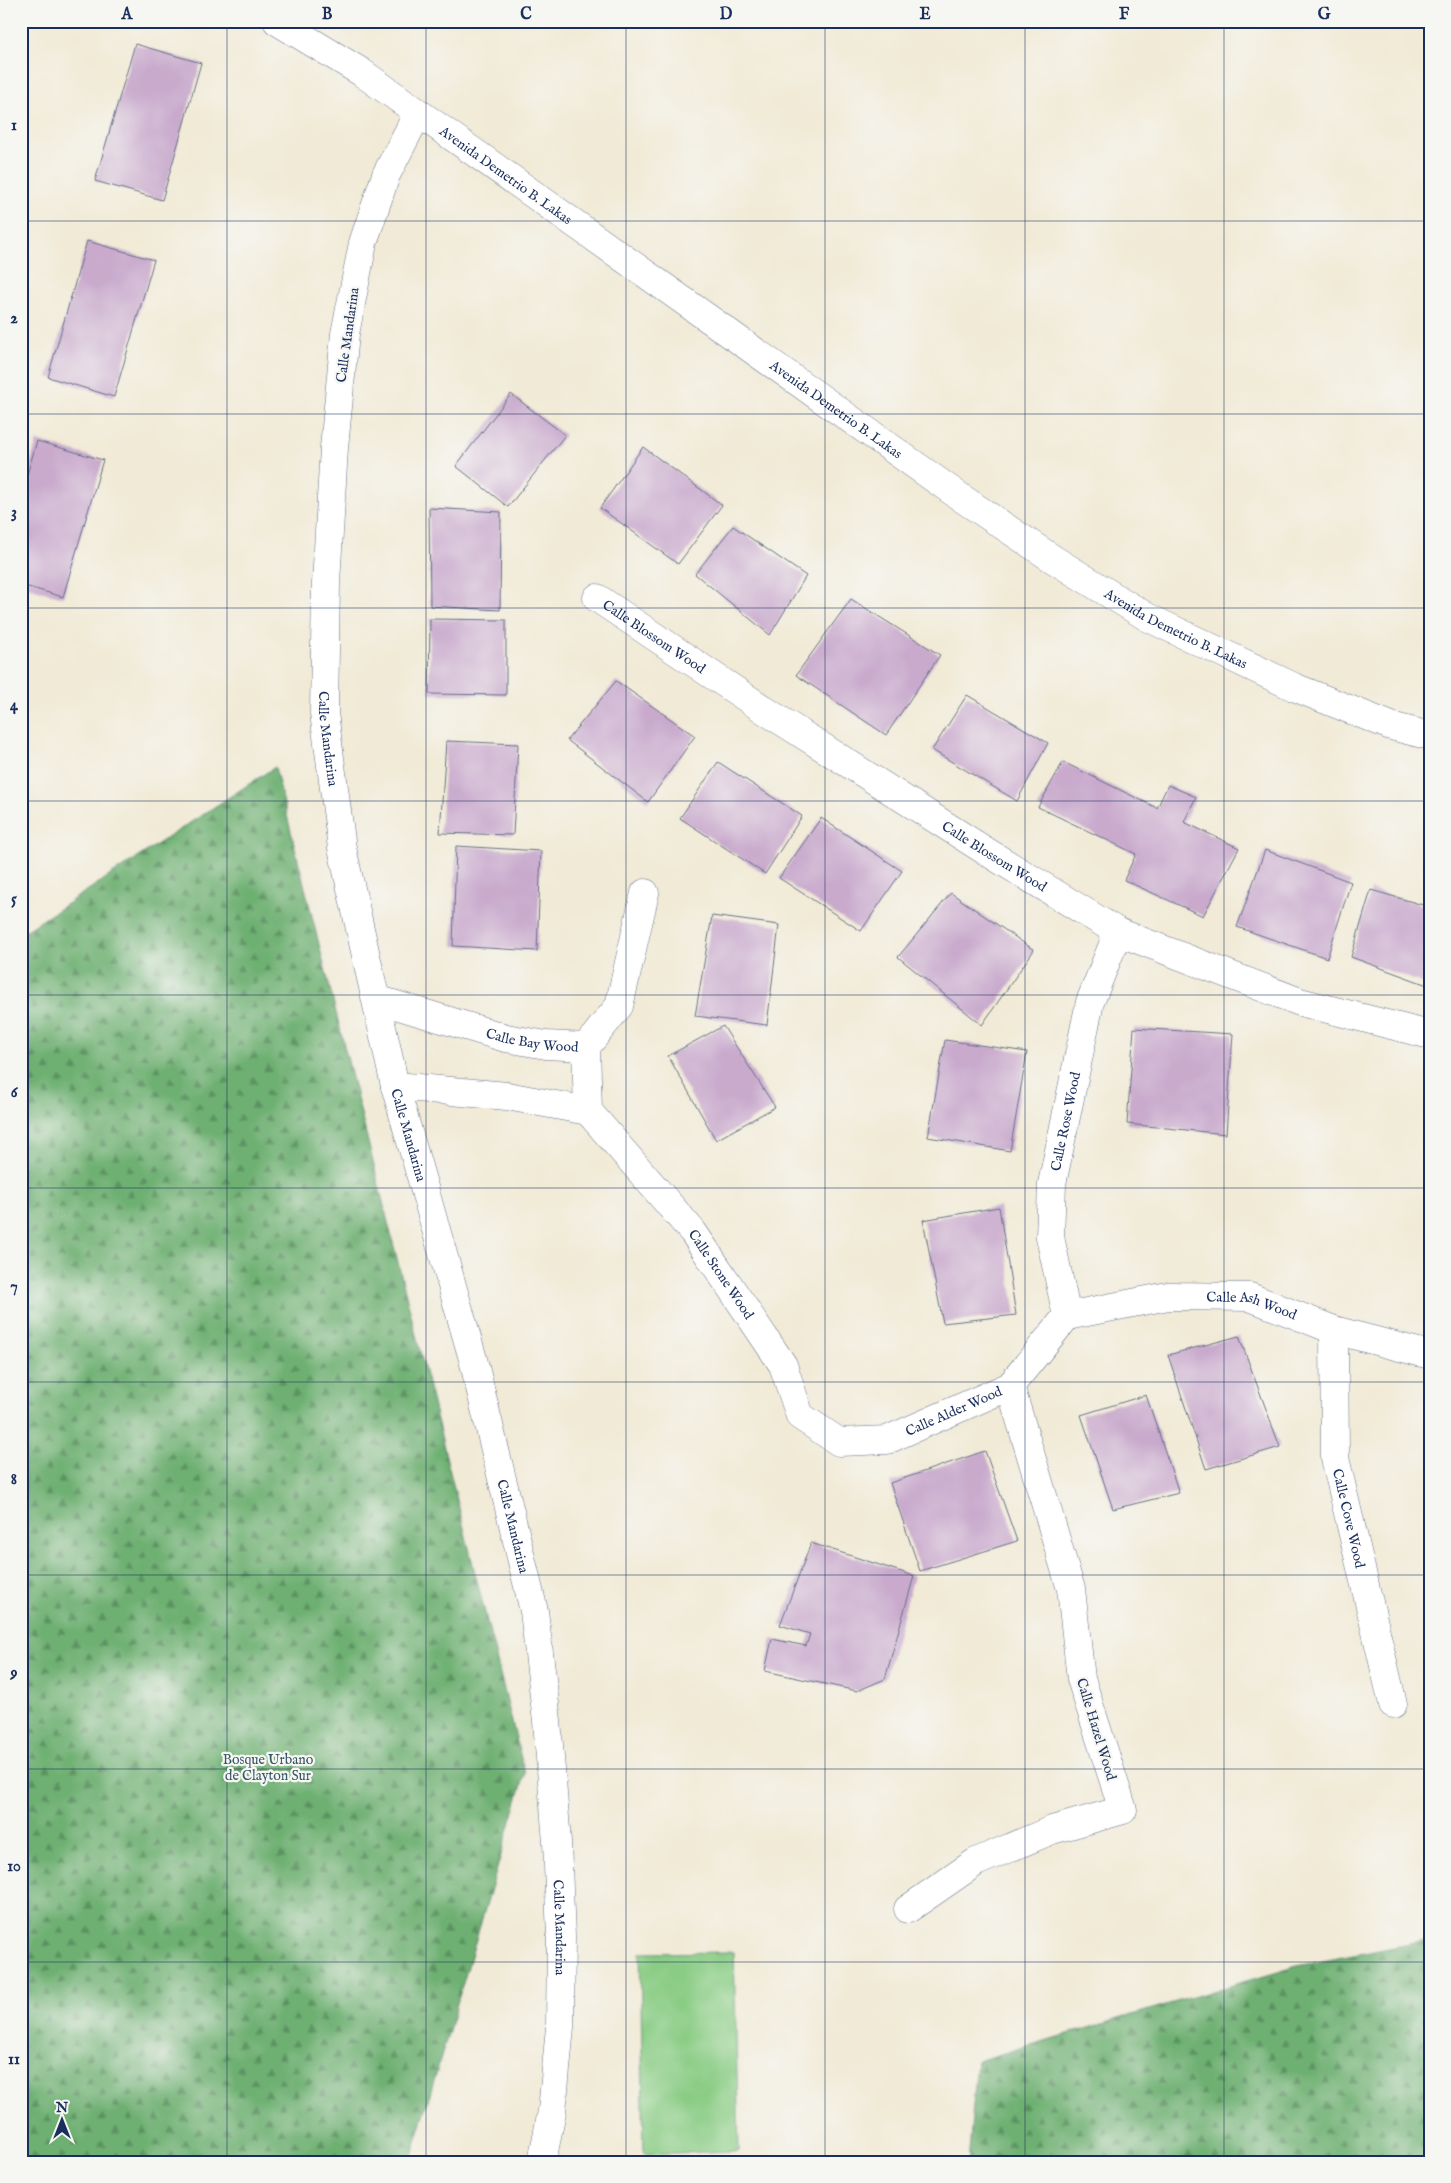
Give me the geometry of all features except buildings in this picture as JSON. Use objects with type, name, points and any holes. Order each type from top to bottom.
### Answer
[{"type":"street","name":"Avenida Demetrio B. Lakas","points":[[277,21],[362,72],[963,499],[1084,579],[1147,617],[1294,687],[1391,726],[1430,736]]},
{"type":"street","name":"Calle Mandarina","points":[[418,113],[386,175],[363,242],[344,334],[334,448],[326,583],[324,713],[342,848],[395,1086],[473,1359],[534,1612],[547,1721],[556,1824],[561,1936],[560,2027],[552,2111],[542,2162]]},
{"type":"street","name":"Calle Blossom Wood","points":[[597,598],[769,713],[984,850],[1118,932],[1300,1002],[1430,1035]]},
{"type":"street","name":"Calle Bay Wood","points":[[376,999],[506,1038],[586,1047],[619,1006],[645,893]]},
{"type":"street","name":"Calle Rose Wood","points":[[1067,1316],[1050,1237],[1052,1184],[1090,1002],[1118,932]]},
{"type":"street","points":[[395,1086],[507,1096],[588,1111],[586,1047]]},
{"type":"street","name":"Calle Stone Wood","points":[[588,1111],[693,1232],[783,1366],[800,1416],[839,1442]]},
{"type":"street","name":"Calle Ash Wood","points":[[1067,1316],[1168,1296],[1250,1297],[1334,1330],[1430,1355]]},
{"type":"street","name":"Calle Alder Wood","points":[[839,1442],[887,1440],[1010,1386],[1067,1316]]},
{"type":"street","name":"Calle Cove Wood","points":[[1334,1330],[1335,1458],[1392,1704]]},
{"type":"street","name":"Calle Hazel Wood","points":[[908,1909],[976,1862],[1052,1830],[1123,1810],[1081,1679],[1071,1589],[1010,1386]]},
{"type":"green space","name":"Bosque Urbano de Clayton Sur","points":[[275,767],[525,1774],[410,2162],[21,2162],[21,934]]},
{"type":"green space","points":[[1430,1940],[1430,2162],[968,2162],[977,2061],[1297,1966]]},
{"type":"green space","points":[[734,1952],[739,2151],[644,2154],[640,1953]]}]
